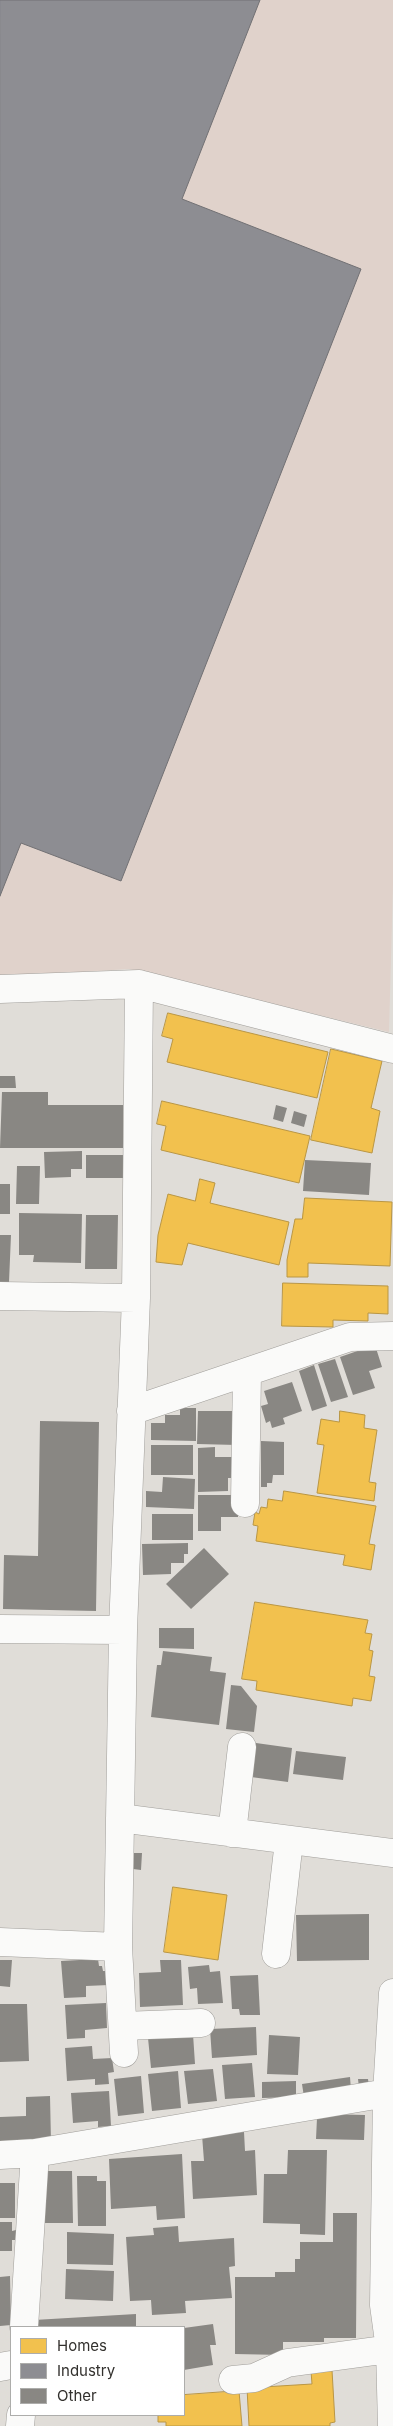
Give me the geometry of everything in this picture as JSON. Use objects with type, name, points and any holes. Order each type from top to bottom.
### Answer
[{"type":"street","points":[[124,2053],[118,1947],[123,1630],[136,1298],[139,984]]},
{"type":"street","points":[[0,989],[139,984],[393,1049]]},
{"type":"street","points":[[0,1296],[136,1298]]},
{"type":"street","points":[[131,1411],[350,1337],[393,1336]]},
{"type":"street","points":[[244,1503],[247,1372]]},
{"type":"street","points":[[0,1629],[123,1630]]},
{"type":"street","points":[[232,1834],[242,1746]]},
{"type":"street","points":[[120,1818],[232,1834],[393,1853]]},
{"type":"street","points":[[276,1954],[290,1841]]},
{"type":"street","points":[[0,1942],[118,1947]]},
{"type":"street","points":[[392,2426],[387,2093],[393,1993]]},
{"type":"street","points":[[123,2026],[201,2023]]},
{"type":"street","points":[[0,2155],[35,2153],[387,2093]]},
{"type":"street","points":[[24,2326],[35,2153]]},
{"type":"street","points":[[233,2380],[254,2378],[287,2363],[390,2349]]},
{"type":"shaded area","points":[[0,0],[393,0],[393,884],[389,1032],[129,969],[0,977]]},
{"type":"building: Homes","points":[[168,1013],[328,1052],[317,1098],[167,1062],[173,1039],[162,1036]]},
{"type":"building: Homes","points":[[331,1049],[382,1061],[371,1108],[380,1111],[372,1153],[311,1140]]},
{"type":"building: Homes","points":[[162,1101],[310,1136],[299,1183],[161,1150],[166,1126],[157,1124]]},
{"type":"building: Homes","points":[[200,1179],[215,1183],[210,1203],[289,1222],[279,1265],[188,1243],[182,1265],[156,1262],[158,1235],[168,1194],[195,1201]]},
{"type":"building: Homes","points":[[305,1198],[392,1202],[390,1266],[308,1263],[308,1277],[287,1277],[287,1260],[295,1219],[302,1219]]},
{"type":"building: Homes","points":[[283,1283],[388,1286],[388,1314],[368,1313],[368,1321],[333,1320],[333,1327],[282,1326]]},
{"type":"building: Homes","points":[[340,1411],[365,1415],[364,1428],[377,1430],[369,1482],[376,1483],[374,1501],[317,1493],[324,1445],[317,1444],[321,1419],[339,1422]]},
{"type":"building: Homes","points":[[284,1491],[376,1506],[369,1544],[375,1545],[371,1570],[343,1565],[345,1555],[256,1541],[258,1526],[253,1525],[255,1512],[259,1514],[261,1507],[267,1508],[268,1499],[282,1501]]},
{"type":"building: Homes","points":[[255,1602],[368,1620],[365,1633],[372,1634],[369,1650],[373,1651],[369,1676],[375,1677],[371,1701],[353,1698],[352,1706],[256,1690],[257,1681],[242,1679]]},
{"type":"building: Homes","points":[[173,1887],[227,1895],[218,1960],[164,1952]]},
{"type":"building: Homes","points":[[332,2370],[335,2422],[330,2423],[330,2426],[249,2426],[247,2388],[312,2384],[311,2371]]},
{"type":"building: Homes","points":[[239,2391],[242,2426],[166,2426],[166,2422],[158,2422],[158,2416],[185,2416],[185,2395]]},
{"type":"building: Industry","points":[[0,0],[260,0],[182,199],[361,269],[121,881],[21,843],[0,896]]},
{"type":"building: Other","points":[[0,1076],[15,1076],[16,1088],[0,1088]]},
{"type":"building: Other","points":[[2,1092],[48,1092],[48,1105],[123,1105],[123,1148],[0,1148]]},
{"type":"building: Other","points":[[276,1105],[287,1108],[283,1122],[273,1119]]},
{"type":"building: Other","points":[[294,1111],[307,1115],[304,1127],[291,1123]]},
{"type":"building: Other","points":[[82,1151],[82,1169],[71,1169],[71,1177],[45,1178],[44,1152]]},
{"type":"building: Other","points":[[86,1155],[123,1155],[123,1178],[86,1178]]},
{"type":"building: Other","points":[[305,1160],[371,1163],[369,1195],[303,1191]]},
{"type":"building: Other","points":[[17,1166],[40,1166],[39,1204],[16,1204]]},
{"type":"building: Other","points":[[0,1184],[10,1184],[10,1214],[0,1214]]},
{"type":"building: Other","points":[[19,1213],[82,1214],[81,1263],[33,1262],[34,1255],[19,1255]]},
{"type":"building: Other","points":[[86,1215],[118,1215],[117,1269],[85,1269]]},
{"type":"building: Other","points":[[0,1235],[11,1235],[9,1282],[0,1282]]},
{"type":"building: Other","points":[[375,1345],[382,1367],[369,1371],[375,1388],[353,1395],[340,1357]]},
{"type":"building: Other","points":[[335,1359],[348,1397],[331,1402],[318,1364]]},
{"type":"building: Other","points":[[314,1365],[327,1406],[312,1411],[299,1371]]},
{"type":"building: Other","points":[[292,1382],[302,1411],[283,1418],[285,1424],[272,1428],[270,1421],[266,1423],[261,1406],[268,1404],[264,1391]]},
{"type":"building: Other","points":[[180,1408],[196,1408],[196,1441],[151,1440],[151,1423],[165,1423],[165,1415],[180,1415]]},
{"type":"building: Other","points":[[198,1411],[238,1411],[237,1445],[197,1444]]},
{"type":"building: Other","points":[[40,1421],[99,1422],[96,1611],[3,1609],[4,1555],[38,1556]]},
{"type":"building: Other","points":[[261,1441],[284,1442],[284,1475],[273,1475],[272,1483],[267,1483],[267,1487],[261,1487]]},
{"type":"building: Other","points":[[151,1445],[193,1445],[193,1475],[151,1475]]},
{"type":"building: Other","points":[[215,1447],[215,1457],[237,1457],[237,1478],[228,1478],[228,1491],[198,1492],[198,1448]]},
{"type":"building: Other","points":[[163,1477],[195,1479],[194,1509],[146,1507],[146,1491],[162,1492]]},
{"type":"building: Other","points":[[198,1495],[238,1495],[238,1517],[221,1517],[221,1531],[198,1531]]},
{"type":"building: Other","points":[[152,1514],[193,1514],[193,1540],[152,1540]]},
{"type":"building: Other","points":[[188,1543],[188,1554],[184,1554],[184,1563],[171,1563],[171,1574],[143,1575],[142,1544]]},
{"type":"building: Other","points":[[204,1548],[229,1574],[191,1609],[166,1584]]},
{"type":"building: Other","points":[[159,1628],[194,1628],[194,1649],[159,1648]]},
{"type":"building: Other","points":[[163,1651],[212,1657],[210,1671],[226,1673],[219,1725],[151,1717],[157,1665],[161,1665]]},
{"type":"building: Other","points":[[231,1685],[241,1686],[257,1706],[254,1732],[226,1729]]},
{"type":"building: Other","points":[[256,1743],[292,1748],[288,1782],[251,1777]]},
{"type":"building: Other","points":[[296,1751],[346,1757],[343,1780],[293,1774]]},
{"type":"building: Other","points":[[134,1853],[142,1853],[141,1870],[133,1869]]},
{"type":"building: Other","points":[[369,1914],[369,1960],[297,1961],[296,1915]]},
{"type":"building: Other","points":[[98,1959],[99,1966],[102,1966],[103,1971],[108,1971],[109,1985],[86,1986],[86,1997],[64,1998],[61,1961]]},
{"type":"building: Other","points":[[0,1960],[12,1960],[10,1987],[0,1986]]},
{"type":"building: Other","points":[[160,1960],[181,1960],[183,2005],[140,2007],[139,1973],[161,1972]]},
{"type":"building: Other","points":[[209,1965],[210,1972],[220,1971],[223,2003],[198,2004],[197,1988],[190,1989],[188,1967]]},
{"type":"building: Other","points":[[258,1975],[260,2015],[240,2015],[239,2009],[232,2009],[230,1976]]},
{"type":"building: Other","points":[[106,2003],[107,2028],[85,2030],[85,2038],[67,2039],[65,2005]]},
{"type":"building: Other","points":[[0,2004],[27,2004],[29,2061],[0,2062]]},
{"type":"building: Other","points":[[256,2027],[257,2055],[212,2058],[210,2029]]},
{"type":"building: Other","points":[[193,2034],[195,2064],[151,2068],[148,2038]]},
{"type":"building: Other","points":[[269,2035],[300,2037],[298,2075],[267,2074]]},
{"type":"building: Other","points":[[92,2046],[93,2059],[112,2058],[114,2072],[108,2073],[109,2084],[95,2085],[95,2079],[67,2081],[65,2048]]},
{"type":"building: Other","points":[[252,2063],[255,2097],[225,2099],[222,2065]]},
{"type":"building: Other","points":[[213,2069],[217,2101],[188,2104],[184,2071]]},
{"type":"building: Other","points":[[178,2071],[181,2108],[152,2111],[148,2074]]},
{"type":"building: Other","points":[[141,2076],[144,2113],[118,2116],[114,2079]]},
{"type":"building: Other","points":[[350,2077],[351,2090],[304,2097],[302,2084]]},
{"type":"building: Other","points":[[358,2079],[368,2079],[369,2087],[359,2088]]},
{"type":"building: Other","points":[[296,2081],[296,2097],[262,2098],[262,2082]]},
{"type":"building: Other","points":[[109,2091],[111,2126],[98,2127],[98,2121],[73,2123],[71,2093]]},
{"type":"building: Other","points":[[50,2096],[51,2142],[0,2143],[0,2117],[26,2116],[26,2097]]},
{"type":"building: Other","points":[[325,2114],[365,2115],[364,2140],[316,2139],[317,2118],[325,2118]]},
{"type":"building: Other","points":[[244,2132],[245,2151],[255,2150],[257,2195],[193,2199],[191,2161],[204,2161],[202,2135]]},
{"type":"building: Other","points":[[288,2150],[327,2150],[325,2235],[300,2234],[300,2224],[263,2223],[264,2174],[287,2174]]},
{"type":"building: Other","points":[[182,2154],[185,2218],[157,2220],[156,2206],[111,2209],[109,2159]]},
{"type":"building: Other","points":[[45,2171],[72,2171],[73,2223],[45,2223]]},
{"type":"building: Other","points":[[77,2176],[97,2176],[97,2181],[106,2181],[106,2226],[78,2226]]},
{"type":"building: Other","points":[[0,2183],[15,2183],[15,2218],[0,2218]]},
{"type":"building: Other","points":[[333,2213],[357,2213],[356,2338],[324,2338],[324,2342],[283,2342],[283,2355],[235,2354],[235,2277],[275,2277],[275,2272],[295,2272],[295,2259],[300,2259],[300,2242],[333,2242]]},
{"type":"building: Other","points":[[0,2222],[12,2222],[12,2231],[16,2230],[16,2240],[12,2240],[12,2251],[0,2251]]},
{"type":"building: Other","points":[[178,2226],[179,2242],[234,2238],[235,2266],[229,2267],[232,2298],[185,2301],[186,2313],[152,2315],[151,2300],[130,2301],[126,2237],[154,2235],[153,2228]]},
{"type":"building: Other","points":[[67,2232],[114,2234],[113,2265],[67,2264]]},
{"type":"building: Other","points":[[66,2269],[114,2271],[113,2301],[65,2299]]},
{"type":"building: Other","points":[[10,2276],[11,2325],[0,2326],[0,2277]]},
{"type":"building: Other","points":[[136,2314],[136,2326],[35,2326],[34,2320]]},
{"type":"building: Other","points":[[213,2324],[216,2345],[210,2345],[213,2365],[185,2370],[185,2328]]}]
